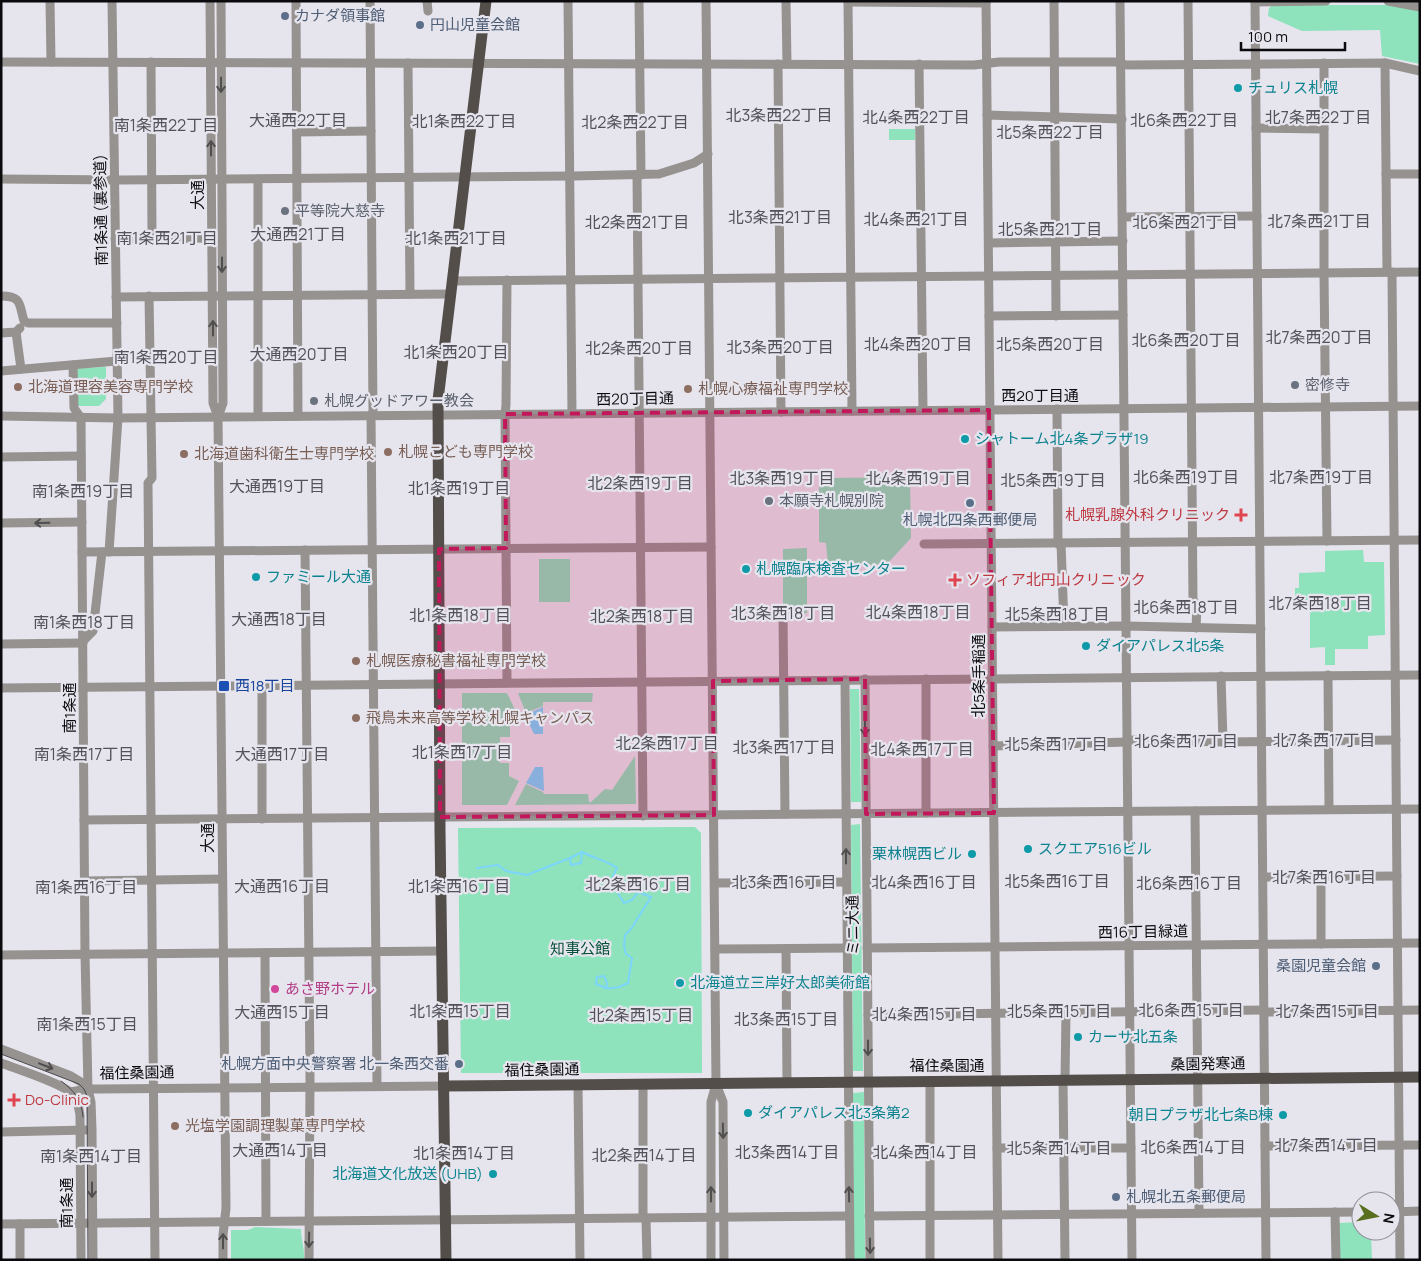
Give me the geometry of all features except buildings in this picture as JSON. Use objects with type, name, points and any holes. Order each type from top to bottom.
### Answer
[{"type":"main road","points":[[446,1260],[440,817],[438,400],[486,1]]},
{"type":"main road","name":"桑園発寒通","points":[[996,1081],[1420,1077]]},
{"type":"main road","name":"福住桑園通","points":[[444,1086],[996,1081]]},
{"type":"street","points":[[50,1],[51,62]]},
{"type":"street","name":"南1条通 (裏参道)","points":[[83,642],[93,631],[106,552],[118,418],[112,1]]},
{"type":"street","name":"大通","points":[[210,1],[213,404],[218,417],[220,551],[226,1208],[223,1260]]},
{"type":"street","name":"大通","points":[[218,417],[223,403],[221,1]]},
{"type":"street","points":[[296,1],[298,416]]},
{"type":"street","points":[[370,1],[372,550],[377,1086]]},
{"type":"street","points":[[568,1],[572,414]]},
{"type":"street","points":[[639,1],[638,279],[643,816]]},
{"type":"street","points":[[706,1],[716,1084],[711,1102],[711,1260]]},
{"type":"street","points":[[781,412],[782,64],[786,1]]},
{"type":"street","points":[[1054,1],[1056,316]]},
{"type":"street","points":[[1120,1],[1132,1260]]},
{"type":"street","points":[[1188,1],[1193,600],[1197,605],[1196,628]]},
{"type":"street","points":[[1266,1260],[1255,2],[1326,1]]},
{"type":"street","points":[[1388,1],[1420,7]]},
{"type":"street","points":[[852,411],[848,2],[986,2]]},
{"type":"street","name":"北5条手稲通","points":[[986,2],[998,1260]]},
{"type":"street","points":[[1,62],[974,65],[987,63],[1054,62],[1115,62],[1126,64],[1385,63],[1420,71]]},
{"type":"street","points":[[150,62],[152,238]]},
{"type":"street","points":[[408,63],[410,294]]},
{"type":"street","points":[[1324,63],[1327,541]]},
{"type":"street","points":[[1385,63],[1386,174],[1393,406],[1399,1077],[1399,1145],[1396,1191]]},
{"type":"street","points":[[919,64],[923,410]]},
{"type":"street","points":[[988,114],[1122,118]]},
{"type":"street","points":[[1256,128],[1324,129]]},
{"type":"street","points":[[297,132],[371,131]]},
{"type":"street","points":[[1,180],[639,175],[672,171],[694,164],[708,154]]},
{"type":"street","points":[[1386,174],[1420,174]]},
{"type":"street","points":[[258,179],[258,416]]},
{"type":"street","points":[[1123,217],[1257,216]]},
{"type":"street","points":[[115,239],[212,238]]},
{"type":"street","points":[[989,243],[1123,241]]},
{"type":"street","points":[[453,281],[1420,272]]},
{"type":"street","points":[[507,280],[505,414],[507,683]]},
{"type":"street","points":[[116,297],[451,294]]},
{"type":"street","points":[[1,296],[16,298],[26,322]]},
{"type":"street","points":[[149,296],[152,478],[148,483],[155,1260]]},
{"type":"street","points":[[989,316],[1123,315]]},
{"type":"street","points":[[1,333],[16,332],[26,322],[116,323]]},
{"type":"street","points":[[16,332],[21,369]]},
{"type":"street","points":[[1,371],[117,362]]},
{"type":"street","name":"南1条通","points":[[73,365],[74,408],[81,418],[84,881],[88,1089],[91,1102],[92,1129],[92,1260]]},
{"type":"street","name":"西20丁目通","points":[[1,416],[118,418],[1420,406]]},
{"type":"street","points":[[1057,410],[1064,626]]},
{"type":"street","points":[[1,457],[81,456]]},
{"type":"street","points":[[1,523],[82,522]]},
{"type":"street","points":[[924,544],[1420,540]]},
{"type":"street","points":[[82,552],[712,547]]},
{"type":"street","points":[[305,550],[310,1087],[309,1260]]},
{"type":"street","points":[[783,614],[785,814]]},
{"type":"street","points":[[992,627],[1126,626],[1260,629]]},
{"type":"street","points":[[1,644],[83,642]]},
{"type":"street","points":[[1328,675],[1329,809]]},
{"type":"street","points":[[1,688],[1420,675]]},
{"type":"street","points":[[1221,676],[1223,742]]},
{"type":"street","points":[[926,679],[926,813]]},
{"type":"street","name":"ミニ大通","points":[[845,680],[850,1260]]},
{"type":"street","name":"ミニ大通","points":[[865,680],[870,1260]]},
{"type":"street","points":[[262,685],[262,819]]},
{"type":"street","points":[[993,746],[1127,741],[1396,740]]},
{"type":"street","points":[[84,820],[1420,808]]},
{"type":"street","points":[[1195,810],[1199,1213]]},
{"type":"street","points":[[1321,876],[1321,944]]},
{"type":"street","points":[[1263,877],[1397,876]]},
{"type":"street","points":[[84,881],[222,880]]},
{"type":"street","points":[[715,883],[846,882]]},
{"type":"street","name":"西16丁目緑道","points":[[867,948],[1420,943]]},
{"type":"street","points":[[715,950],[847,948]]},
{"type":"street","points":[[786,949],[787,1083]]},
{"type":"street","points":[[1,955],[442,952]]},
{"type":"street","points":[[265,953],[266,1221]]},
{"type":"street","points":[[868,1015],[1197,1010],[1420,1010]]},
{"type":"street","points":[[1065,1260],[1064,1080],[1066,1012]]},
{"type":"street","name":"福住桑園通","points":[[1,1049],[71,1076],[88,1089]]},
{"type":"street","points":[[1,1063],[62,1087],[70,1092],[78,1103],[88,1089]]},
{"type":"street","points":[[930,1081],[930,1260]]},
{"type":"street","points":[[643,1084],[647,1260]]},
{"type":"street","points":[[716,1084],[723,1102],[724,1260]]},
{"type":"street","points":[[578,1085],[580,1260]]},
{"type":"street","name":"福住桑園通","points":[[70,1092],[88,1089],[444,1086]]},
{"type":"street","name":"南1条通","points":[[78,1103],[80,1115],[81,1260]]},
{"type":"street","points":[[1,1132],[92,1129]]},
{"type":"street","points":[[1265,1146],[1420,1145]]},
{"type":"street","points":[[997,1148],[1131,1148]]},
{"type":"street","points":[[1335,1212],[1336,1260]]},
{"type":"street","points":[[870,1216],[1351,1212]]},
{"type":"street","points":[[1401,1212],[1420,1212]]},
{"type":"street","points":[[1,1224],[849,1216]]},
{"type":"street","points":[[20,1224],[20,1260]]},
{"type":"street","points":[[1398,1241],[1400,1260]]},
{"type":"highlighted area","points":[[989,410],[994,813],[866,814],[865,679],[713,681],[714,815],[440,817],[439,549],[506,548],[505,414]]},
{"type":"green space","points":[[1273,5],[1392,5],[1420,11],[1420,64],[1382,56],[1380,30],[1302,31],[1268,16],[1269,8]]},
{"type":"green space","points":[[889,129],[915,129],[915,140],[889,140]]},
{"type":"green space","points":[[106,367],[106,399],[99,406],[78,406],[76,370],[79,368]]},
{"type":"green space","points":[[910,477],[911,538],[887,564],[828,566],[826,543],[819,542],[819,487],[829,478]]},
{"type":"green space","points":[[807,548],[807,613],[783,614],[783,549]]},
{"type":"green space","points":[[1363,550],[1364,562],[1384,562],[1385,635],[1368,636],[1368,649],[1335,649],[1335,665],[1325,665],[1325,647],[1310,648],[1310,610],[1295,610],[1295,588],[1299,588],[1299,573],[1325,572],[1325,551]]},
{"type":"green space","points":[[539,559],[570,559],[570,602],[539,602]]},
{"type":"green space","points":[[850,689],[859,689],[861,802],[851,802]]},
{"type":"green space","points":[[462,693],[507,693],[519,718],[510,722],[510,737],[500,737],[500,763],[509,763],[509,776],[519,781],[507,805],[462,805]]},
{"type":"green space","points":[[518,693],[593,693],[592,702],[543,702],[543,706],[526,713]]},
{"type":"green space","points":[[635,756],[636,804],[515,805],[526,784],[544,794],[588,794],[589,802],[591,802],[605,789],[612,790]]},
{"type":"green space","points":[[860,824],[863,1071],[853,1071],[851,825]]},
{"type":"green space","name":"知事公館","points":[[695,827],[701,833],[702,1073],[461,1073],[458,828]]},
{"type":"green space","points":[[864,1092],[865,1260],[854,1260],[853,1093]]},
{"type":"green space","points":[[1351,1222],[1351,1241],[1371,1241],[1372,1260],[1339,1260],[1338,1223]]},
{"type":"green space","points":[[255,1227],[301,1229],[304,1260],[231,1260],[231,1230],[248,1230]]},
{"type":"water","points":[[543,707],[543,734],[534,734],[525,715]]},
{"type":"water","points":[[535,767],[543,767],[544,791],[526,783]]},
{"type":"waterway","points":[[477,868],[498,865],[506,871],[527,875],[582,852],[617,868],[612,884],[624,903],[632,900],[638,892],[651,897],[631,929],[625,935],[624,946],[626,954],[632,958],[628,983],[606,988],[607,983],[604,976],[597,977],[596,984],[606,988]]},
{"type":"waterway","points":[[570,858],[571,865],[581,863],[582,853]]},
{"type":"tram line","points":[[1,1054],[79,1084],[87,1096],[88,1260]]},
{"type":"tram line","points":[[61,1081],[76,1096],[81,1106],[83,1117]]},
{"type":"place","name":"カナダ領事館","points":[[285,16]]},
{"type":"place","name":"円山児童会館","points":[[420,25]]},
{"type":"place","name":"チュリス札幌","points":[[1238,88]]},
{"type":"place","name":"平等院大慈寺","points":[[285,211]]},
{"type":"place","name":"密修寺","points":[[1295,385]]},
{"type":"place","name":"北海道理容美容専門学校","points":[[18,387]]},
{"type":"place","name":"札幌心療福祉専門学校","points":[[688,389]]},
{"type":"place","name":"札幌グッドアワー教会","points":[[314,401]]},
{"type":"place","name":"シャトーム北4条プラザ19","points":[[965,439]]},
{"type":"place","name":"札幌こども専門学校","points":[[388,452]]},
{"type":"place","name":"北海道歯科衛生士専門学校","points":[[184,454]]},
{"type":"place","name":"本願寺札幌別院","points":[[769,501]]},
{"type":"place","name":"札幌北四条西郵便局","points":[[970,503]]},
{"type":"place","name":"札幌乳腺外科クリニック","points":[[1241,515]]},
{"type":"place","name":"札幌臨床検査センター","points":[[746,569]]},
{"type":"place","name":"ファミール大通","points":[[256,577]]},
{"type":"place","name":"ソフィア北円山クリニック","points":[[955,580]]},
{"type":"place","name":"ダイアパレス北5条","points":[[1086,646]]},
{"type":"place","name":"札幌医療秘書福祉専門学校","points":[[356,661]]},
{"type":"place","name":"西18丁目","points":[[224,686]]},
{"type":"place","name":"飛鳥未来高等学校 札幌キャンパス","points":[[356,718]]},
{"type":"place","name":"スクエア516ビル","points":[[1028,849]]},
{"type":"place","name":"栗林幌西ビル","points":[[972,854]]},
{"type":"place","name":"桑園児童会館","points":[[1376,966]]},
{"type":"place","name":"北海道立三岸好太郎美術館","points":[[680,983]]},
{"type":"place","name":"あさ野ホテル","points":[[275,989]]},
{"type":"place","name":"カーサ北五条","points":[[1078,1037]]},
{"type":"place","name":"札幌方面中央警察署 北一条西交番","points":[[459,1064]]},
{"type":"place","name":"Do-Clinic","points":[[14,1100]]},
{"type":"place","name":"ダイアパレス北3条第2","points":[[748,1113]]},
{"type":"place","name":"朝日プラザ北七条B棟","points":[[1283,1115]]},
{"type":"place","name":"光塩学園調理製菓専門学校","points":[[175,1126]]},
{"type":"place","name":"北海道文化放送 (UHB)","points":[[493,1174]]},
{"type":"place","name":"札幌北五条郵便局","points":[[1116,1197]]},
{"type":"district","name":"北3条西22丁目","points":[[779,115]]},
{"type":"district","name":"北4条西22丁目","points":[[916,117]]},
{"type":"district","name":"北7条西22丁目","points":[[1318,117]]},
{"type":"district","name":"大通西22丁目","points":[[298,120]]},
{"type":"district","name":"北6条西22丁目","points":[[1184,120]]},
{"type":"district","name":"北1条西22丁目","points":[[464,121]]},
{"type":"district","name":"北2条西22丁目","points":[[635,122]]},
{"type":"district","name":"南1条西22丁目","points":[[166,125]]},
{"type":"district","name":"北5条西22丁目","points":[[1050,132]]},
{"type":"district","name":"北3条西21丁目","points":[[780,217]]},
{"type":"district","name":"北4条西21丁目","points":[[916,219]]},
{"type":"district","name":"北7条西21丁目","points":[[1319,221]]},
{"type":"district","name":"北2条西21丁目","points":[[637,222]]},
{"type":"district","name":"北6条西21丁目","points":[[1185,222]]},
{"type":"district","name":"北5条西21丁目","points":[[1050,229]]},
{"type":"district","name":"大通西21丁目","points":[[298,234]]},
{"type":"district","name":"南1条西21丁目","points":[[167,238]]},
{"type":"district","name":"北1条西21丁目","points":[[456,238]]},
{"type":"district","name":"北7条西20丁目","points":[[1319,337]]},
{"type":"district","name":"北6条西20丁目","points":[[1186,340]]},
{"type":"district","name":"北4条西20丁目","points":[[918,344]]},
{"type":"district","name":"北5条西20丁目","points":[[1050,344]]},
{"type":"district","name":"北3条西20丁目","points":[[780,347]]},
{"type":"district","name":"北2条西20丁目","points":[[639,348]]},
{"type":"district","name":"北1条西20丁目","points":[[456,352]]},
{"type":"district","name":"大通西20丁目","points":[[299,354]]},
{"type":"district","name":"南1条西20丁目","points":[[166,357]]},
{"type":"district","name":"北6条西19丁目","points":[[1186,477]]},
{"type":"district","name":"北7条西19丁目","points":[[1321,477]]},
{"type":"district","name":"北3条西19丁目","points":[[782,478]]},
{"type":"district","name":"北4条西19丁目","points":[[918,478]]},
{"type":"district","name":"北5条西19丁目","points":[[1053,480]]},
{"type":"district","name":"北2条西19丁目","points":[[640,483]]},
{"type":"district","name":"大通西19丁目","points":[[277,486]]},
{"type":"district","name":"北1条西19丁目","points":[[459,488]]},
{"type":"district","name":"南1条西19丁目","points":[[83,491]]},
{"type":"district","name":"北7条西18丁目","points":[[1320,603]]},
{"type":"district","name":"北6条西18丁目","points":[[1186,607]]},
{"type":"district","name":"北4条西18丁目","points":[[918,612]]},
{"type":"district","name":"北3条西18丁目","points":[[783,613]]},
{"type":"district","name":"北5条西18丁目","points":[[1057,614]]},
{"type":"district","name":"北1条西18丁目","points":[[460,615]]},
{"type":"district","name":"北2条西18丁目","points":[[642,616]]},
{"type":"district","name":"大通西18丁目","points":[[279,619]]},
{"type":"district","name":"南1条西18丁目","points":[[84,622]]},
{"type":"district","name":"北7条西17丁目","points":[[1324,740]]},
{"type":"district","name":"北6条西17丁目","points":[[1186,741]]},
{"type":"district","name":"北2条西17丁目","points":[[667,743]]},
{"type":"district","name":"北5条西17丁目","points":[[1056,744]]},
{"type":"district","name":"北3条西17丁目","points":[[784,747]]},
{"type":"district","name":"北4条西17丁目","points":[[922,749]]},
{"type":"district","name":"北1条西17丁目","points":[[462,752]]},
{"type":"district","name":"南1条西17丁目","points":[[84,754]]},
{"type":"district","name":"大通西17丁目","points":[[282,754]]},
{"type":"district","name":"北7条西16丁目","points":[[1324,877]]},
{"type":"district","name":"北5条西16丁目","points":[[1057,881]]},
{"type":"district","name":"北3条西16丁目","points":[[784,882]]},
{"type":"district","name":"北4条西16丁目","points":[[924,882]]},
{"type":"district","name":"北6条西16丁目","points":[[1189,883]]},
{"type":"district","name":"北2条西16丁目","points":[[638,884]]},
{"type":"district","name":"大通西16丁目","points":[[282,886]]},
{"type":"district","name":"北1条西16丁目","points":[[459,886]]},
{"type":"district","name":"南1条西16丁目","points":[[86,887]]},
{"type":"district","name":"北6条西15丁目","points":[[1191,1010]]},
{"type":"district","name":"北1条西15丁目","points":[[460,1011]]},
{"type":"district","name":"北5条西15丁目","points":[[1059,1011]]},
{"type":"district","name":"北7条西15丁目","points":[[1327,1011]]},
{"type":"district","name":"大通西15丁目","points":[[282,1012]]},
{"type":"district","name":"北4条西15丁目","points":[[924,1014]]},
{"type":"district","name":"北2条西15丁目","points":[[641,1015]]},
{"type":"district","name":"北3条西15丁目","points":[[786,1019]]},
{"type":"district","name":"南1条西15丁目","points":[[87,1024]]},
{"type":"district","name":"北7条西14丁目","points":[[1326,1145]]},
{"type":"district","name":"北6条西14丁目","points":[[1193,1147]]},
{"type":"district","name":"北5条西14丁目","points":[[1059,1148]]},
{"type":"district","name":"大通西14丁目","points":[[280,1150]]},
{"type":"district","name":"北3条西14丁目","points":[[787,1152]]},
{"type":"district","name":"北4条西14丁目","points":[[925,1152]]},
{"type":"district","name":"北1条西14丁目","points":[[464,1153]]},
{"type":"district","name":"北2条西14丁目","points":[[644,1155]]},
{"type":"district","name":"南1条西14丁目","points":[[91,1156]]}]
